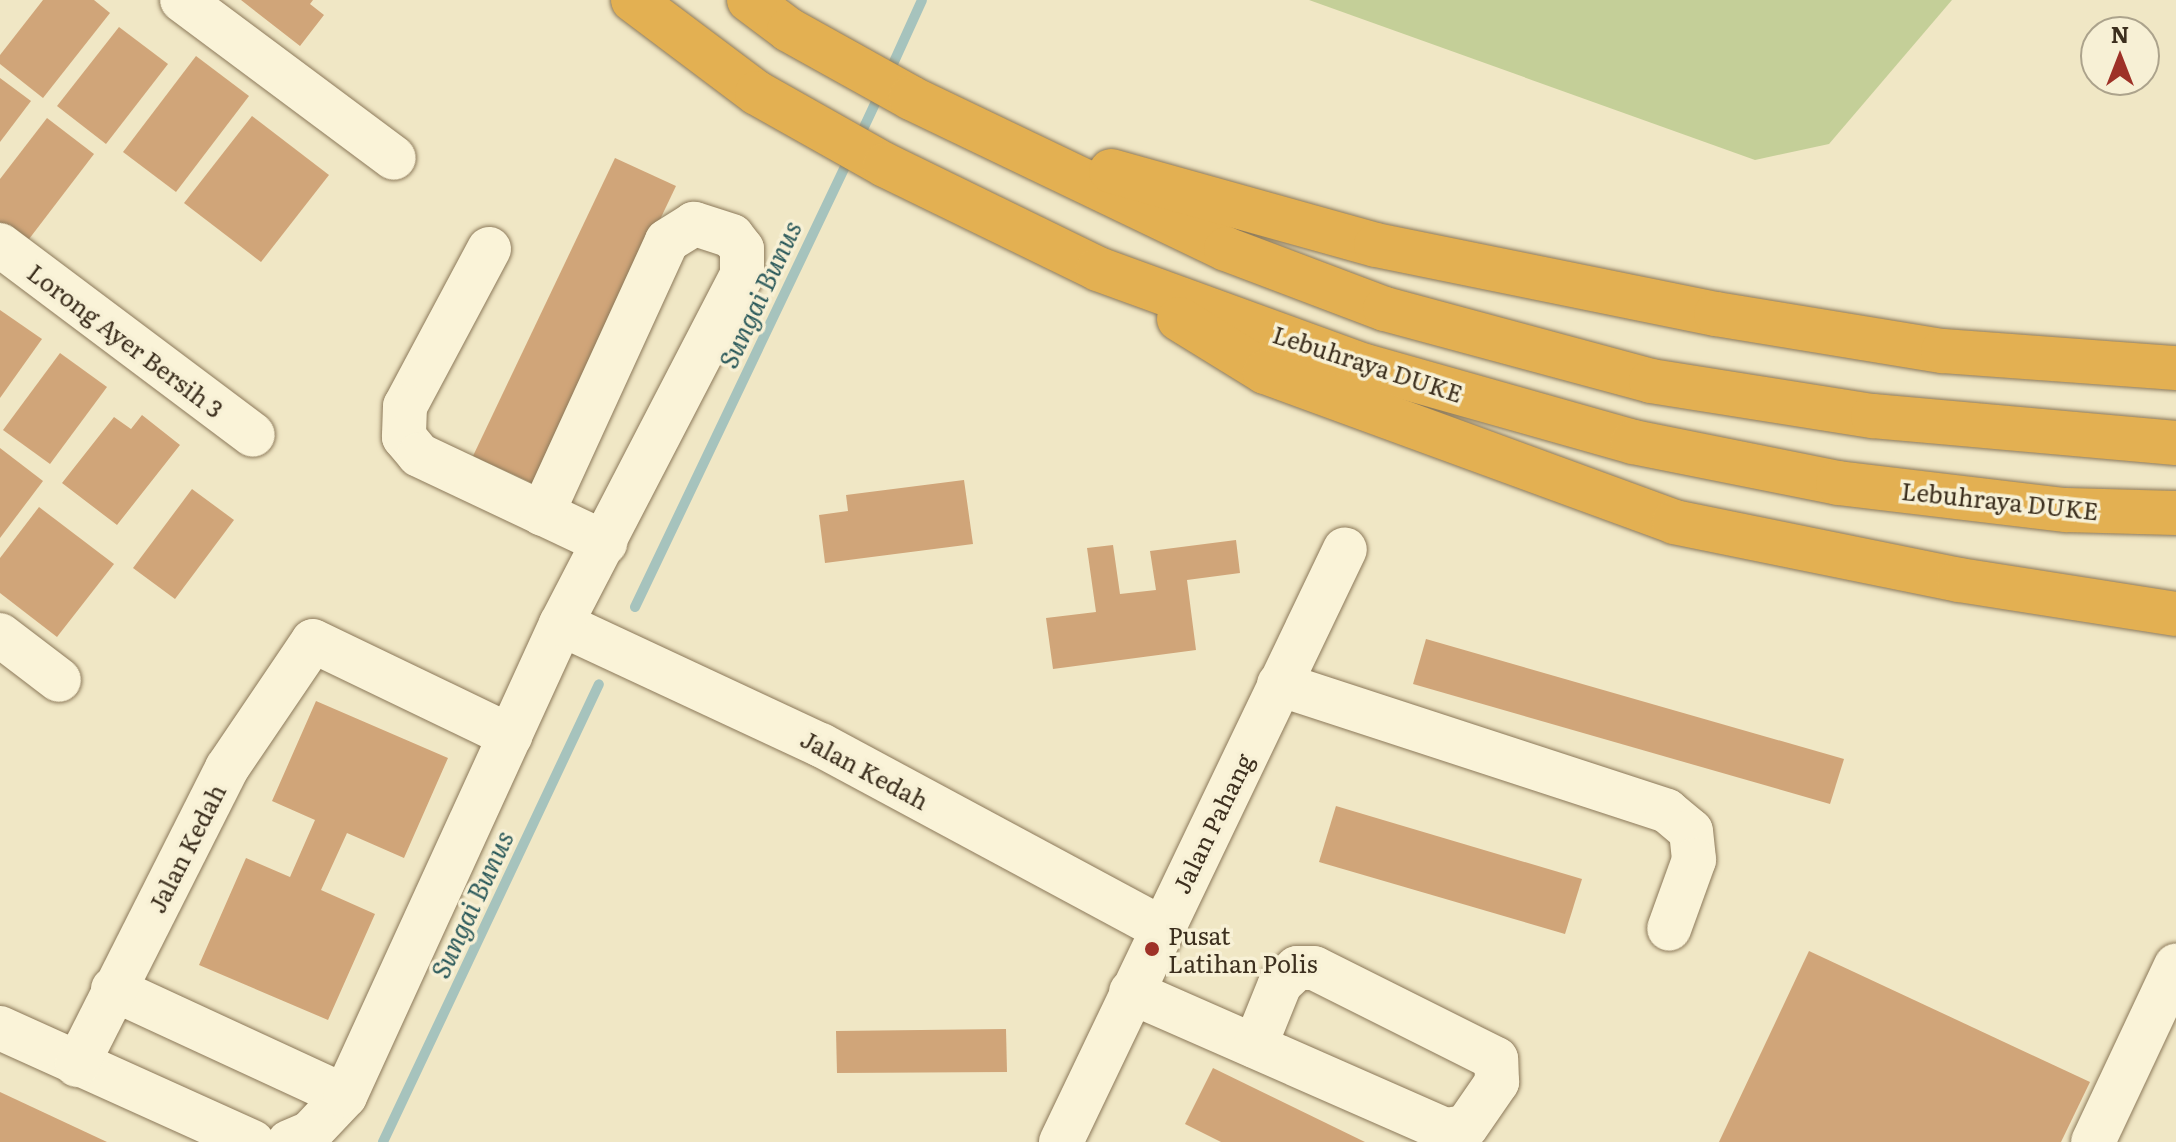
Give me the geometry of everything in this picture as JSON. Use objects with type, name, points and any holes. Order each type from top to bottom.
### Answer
[{"type":"highway","name":"Lebuhraya DUKE","points":[[633,0],[757,93],[885,165],[1098,269],[1365,366],[1633,442],[1838,483],[2066,510],[2176,513]]},
{"type":"highway","points":[[749,0],[789,30],[911,98],[1226,249],[1385,309],[1651,381],[1873,416],[2157,442]]},
{"type":"highway","points":[[1009,143],[1376,245],[1716,314],[1943,351],[2176,368]]},
{"type":"highway","points":[[1098,269],[1265,372],[1674,522],[1959,580],[2176,614]]},
{"type":"street","points":[[182,0],[394,158]]},
{"type":"street","points":[[289,1142],[310,1133],[345,1096],[561,624],[742,275],[742,249],[732,236],[694,224],[667,241],[542,514]]},
{"type":"street","name":"Lorong Ayer Bersih 3","points":[[0,245],[253,435]]},
{"type":"street","points":[[489,249],[405,406],[404,437],[419,455],[605,543]]},
{"type":"street","name":"Jalan Pahang","points":[[1073,1138],[1131,992],[1345,549]]},
{"type":"street","name":"Jalan Kedah","points":[[561,624],[821,745],[1161,928]]},
{"type":"street","points":[[0,635],[59,680]]},
{"type":"street","name":"Jalan Kedah","points":[[77,1065],[227,768],[313,641],[510,736]]},
{"type":"street","points":[[1279,684],[1667,811],[1691,831],[1694,860],[1669,929]]},
{"type":"street","points":[[2093,1142],[2176,966]]},
{"type":"street","points":[[1131,992],[1446,1130],[1466,1127],[1497,1082],[1496,1059],[1314,968],[1297,968],[1280,984],[1255,1046]]},
{"type":"street","points":[[113,989],[345,1096]]},
{"type":"street","points":[[0,1028],[253,1142]]},
{"type":"green space","points":[[1309,0],[1952,0],[1829,144],[1755,160]]},
{"type":"building","points":[[43,0],[94,0],[110,13],[43,98],[0,64],[0,55]]},
{"type":"building","points":[[241,0],[313,0],[310,4],[324,15],[300,46]]},
{"type":"building","points":[[119,27],[168,64],[106,144],[57,106]]},
{"type":"building","points":[[196,56],[249,96],[176,192],[123,152]]},
{"type":"building","points":[[0,78],[31,101],[0,142]]},
{"type":"building","points":[[252,116],[329,175],[261,262],[184,203]]},
{"type":"building","points":[[47,118],[94,154],[26,243],[0,223],[0,179]]},
{"type":"building","points":[[615,158],[676,186],[534,484],[473,456]]},
{"type":"building","points":[[0,310],[42,339],[0,398]]},
{"type":"building","points":[[60,353],[107,387],[50,464],[3,430]]},
{"type":"building","points":[[142,415],[180,445],[117,525],[62,483],[114,417],[131,429]]},
{"type":"building","points":[[0,448],[43,481],[0,538]]},
{"type":"building","points":[[964,480],[973,544],[825,563],[819,515],[848,511],[846,495]]},
{"type":"building","points":[[192,489],[234,520],[175,599],[133,568]]},
{"type":"building","points":[[39,507],[114,564],[57,637],[0,593],[0,558]]},
{"type":"building","points":[[1236,540],[1240,573],[1187,580],[1196,650],[1053,669],[1046,618],[1096,612],[1087,548],[1113,545],[1120,594],[1156,590],[1150,551]]},
{"type":"building","points":[[1426,639],[1844,759],[1830,804],[1413,684]]},
{"type":"building","points":[[316,701],[448,758],[404,858],[347,833],[321,890],[375,914],[328,1020],[199,965],[246,858],[290,877],[315,820],[272,801]]},
{"type":"building","points":[[1336,806],[1582,879],[1565,934],[1319,862]]},
{"type":"building","points":[[1809,951],[2090,1082],[2061,1142],[1719,1142]]},
{"type":"building","points":[[1006,1029],[1007,1072],[837,1073],[836,1031]]},
{"type":"building","points":[[1213,1068],[1365,1142],[1221,1142],[1185,1124]]},
{"type":"building","points":[[0,1092],[107,1142],[0,1142]]},
{"type":"waterway","name":"Sungai Bunus","points":[[888,75],[922,0]]},
{"type":"waterway","name":"Sungai Bunus","points":[[858,140],[880,93]]},
{"type":"waterway","name":"Sungai Bunus","points":[[635,607],[849,158]]},
{"type":"waterway","name":"Sungai Bunus","points":[[383,1142],[599,684]]},
{"type":"place","name":"Pusat Latihan Polis","points":[[1152,949]]}]
